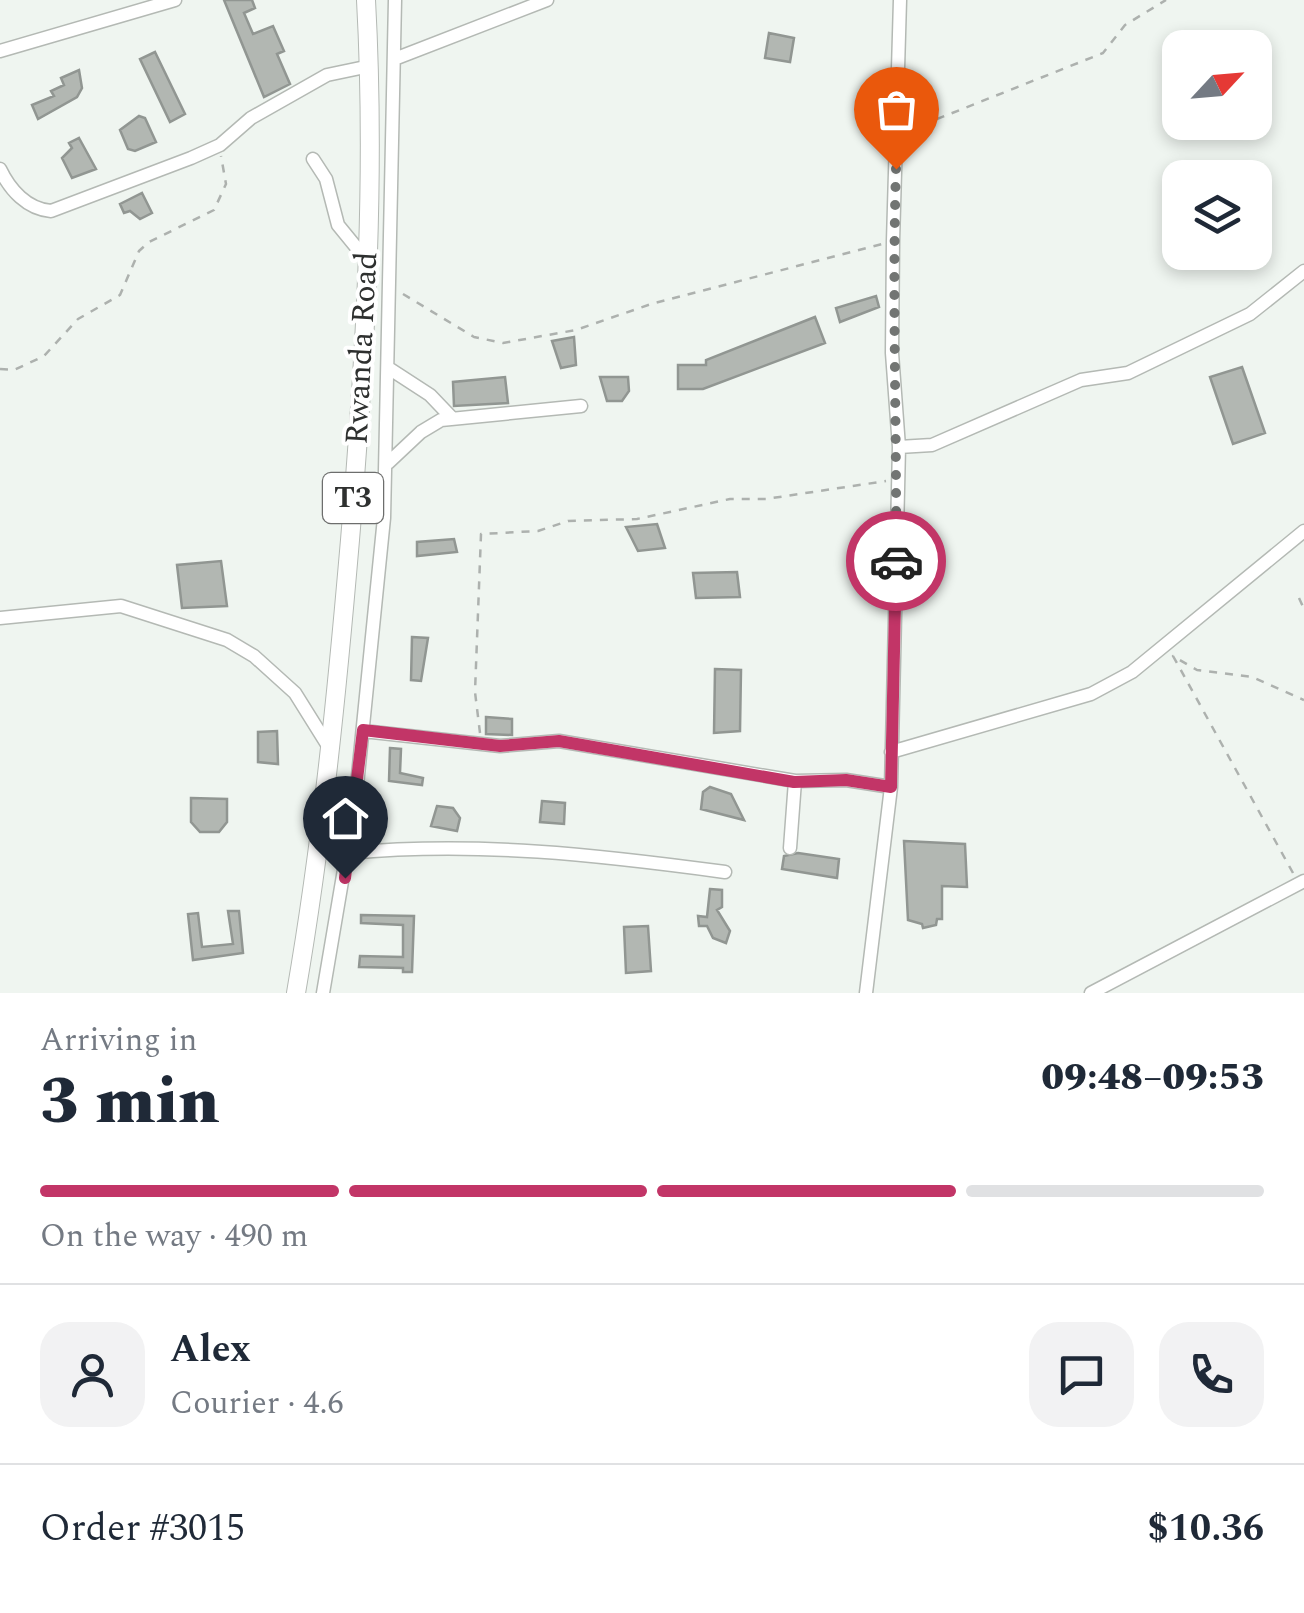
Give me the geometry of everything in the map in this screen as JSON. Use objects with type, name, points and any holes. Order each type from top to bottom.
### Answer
[{"type":"highway","name":"Rwanda Road","points":[[296,993],[324,833],[366,358],[370,66],[366,0]]},
{"type":"street","points":[[0,50],[175,0]]},
{"type":"street","points":[[323,993],[349,853],[388,463],[396,0]]},
{"type":"street","points":[[397,58],[547,0]]},
{"type":"street","points":[[866,993],[891,787],[898,447],[892,352],[900,0]]},
{"type":"street","points":[[0,169],[23,200],[36,209],[51,210],[220,145],[251,118],[320,78],[370,66]]},
{"type":"street","points":[[313,159],[326,178],[338,225],[366,258]]},
{"type":"street","points":[[898,447],[932,444],[1080,380],[1128,373],[1250,314],[1304,271]]},
{"type":"street","points":[[390,369],[430,395],[452,418]]},
{"type":"street","points":[[388,463],[421,432],[452,418],[581,406]]},
{"type":"street","points":[[891,752],[1091,694],[1132,672],[1304,531]]},
{"type":"street","points":[[0,618],[121,606],[227,640],[254,656],[295,693],[332,751]]},
{"type":"street","points":[[363,730],[480,743],[559,741],[794,782],[846,780],[891,787]]},
{"type":"street","points":[[790,848],[794,782]]},
{"type":"street","points":[[349,853],[432,846],[565,850],[725,872]]},
{"type":"street","points":[[1091,993],[1300,879]]},
{"type":"path","points":[[896,136],[1103,52],[1125,25],[1166,0]]},
{"type":"path","points":[[0,369],[14,370],[44,356],[78,319],[120,295],[140,251],[149,242],[219,204],[226,184],[220,145]]},
{"type":"path","points":[[390,286],[474,337],[503,344],[576,330],[651,304],[894,241]]},
{"type":"path","points":[[480,743],[475,692],[481,534],[538,531],[568,522],[637,519],[730,500],[755,501],[897,480]]},
{"type":"path","points":[[1298,598],[1304,610]]},
{"type":"path","points":[[1300,879],[1173,656],[1196,670],[1252,677],[1304,700]]},
{"type":"building","points":[[224,0],[252,0],[255,8],[244,13],[253,34],[273,26],[284,51],[277,54],[290,84],[264,97]]},
{"type":"building","points":[[769,33],[794,38],[790,62],[765,58]]},
{"type":"building","points":[[155,52],[185,114],[170,122],[140,59]]},
{"type":"building","points":[[79,70],[82,88],[77,97],[38,119],[32,105],[54,96],[51,91],[64,85],[61,78]]},
{"type":"building","points":[[139,116],[145,118],[156,142],[135,151],[128,149],[120,130]]},
{"type":"building","points":[[79,138],[96,169],[72,178],[62,158],[72,148],[69,143]]},
{"type":"building","points":[[142,193],[152,213],[140,219],[130,211],[124,213],[120,204]]},
{"type":"building","points":[[876,296],[879,307],[840,322],[836,308]]},
{"type":"building","points":[[815,317],[825,343],[703,389],[678,389],[678,365],[706,365],[706,360]]},
{"type":"building","points":[[574,337],[576,365],[561,368],[552,341]]},
{"type":"building","points":[[1242,367],[1265,433],[1233,444],[1210,377]]},
{"type":"building","points":[[505,377],[508,403],[454,406],[453,382]]},
{"type":"building","points":[[600,377],[628,377],[629,391],[622,401],[607,401]]},
{"type":"building","points":[[657,524],[665,548],[638,551],[626,527]]},
{"type":"building","points":[[454,539],[457,552],[417,556],[417,542]]},
{"type":"building","points":[[221,561],[227,606],[182,608],[177,565]]},
{"type":"building","points":[[737,572],[740,597],[696,598],[693,573]]},
{"type":"building","points":[[412,637],[428,638],[421,681],[411,680]]},
{"type":"building","points":[[715,669],[741,670],[740,731],[714,733]]},
{"type":"building","points":[[486,717],[512,719],[512,735],[486,734]]},
{"type":"building","points":[[277,731],[278,764],[258,762],[258,732]]},
{"type":"building","points":[[390,748],[401,749],[400,773],[423,778],[422,785],[389,781]]},
{"type":"building","points":[[710,787],[731,794],[744,820],[701,809],[703,792]]},
{"type":"building","points":[[191,798],[227,799],[227,822],[219,832],[200,832],[191,822]]},
{"type":"building","points":[[542,801],[565,803],[564,824],[540,822]]},
{"type":"building","points":[[437,806],[453,808],[460,818],[457,831],[431,826]]},
{"type":"building","points":[[904,841],[965,844],[967,887],[942,886],[942,919],[937,919],[936,925],[923,928],[922,924],[908,920]]},
{"type":"building","points":[[798,853],[839,859],[837,878],[782,869],[784,856]]},
{"type":"building","points":[[710,889],[722,890],[722,907],[717,910],[730,931],[726,943],[713,938],[707,926],[699,926],[698,916],[707,917]]},
{"type":"building","points":[[228,911],[239,911],[243,953],[193,960],[188,914],[198,913],[202,947],[233,944]]},
{"type":"building","points":[[361,915],[414,916],[412,972],[403,972],[403,968],[359,967],[360,956],[403,957],[403,925],[361,923]]},
{"type":"building","points":[[648,926],[651,971],[626,973],[624,927]]},
{"type":"way so far","points":[[896,169],[892,352],[898,447],[896,561]]},
{"type":"route","points":[[345,878],[363,730],[500,746],[559,741],[794,782],[846,780],[891,787],[896,561]]}]
